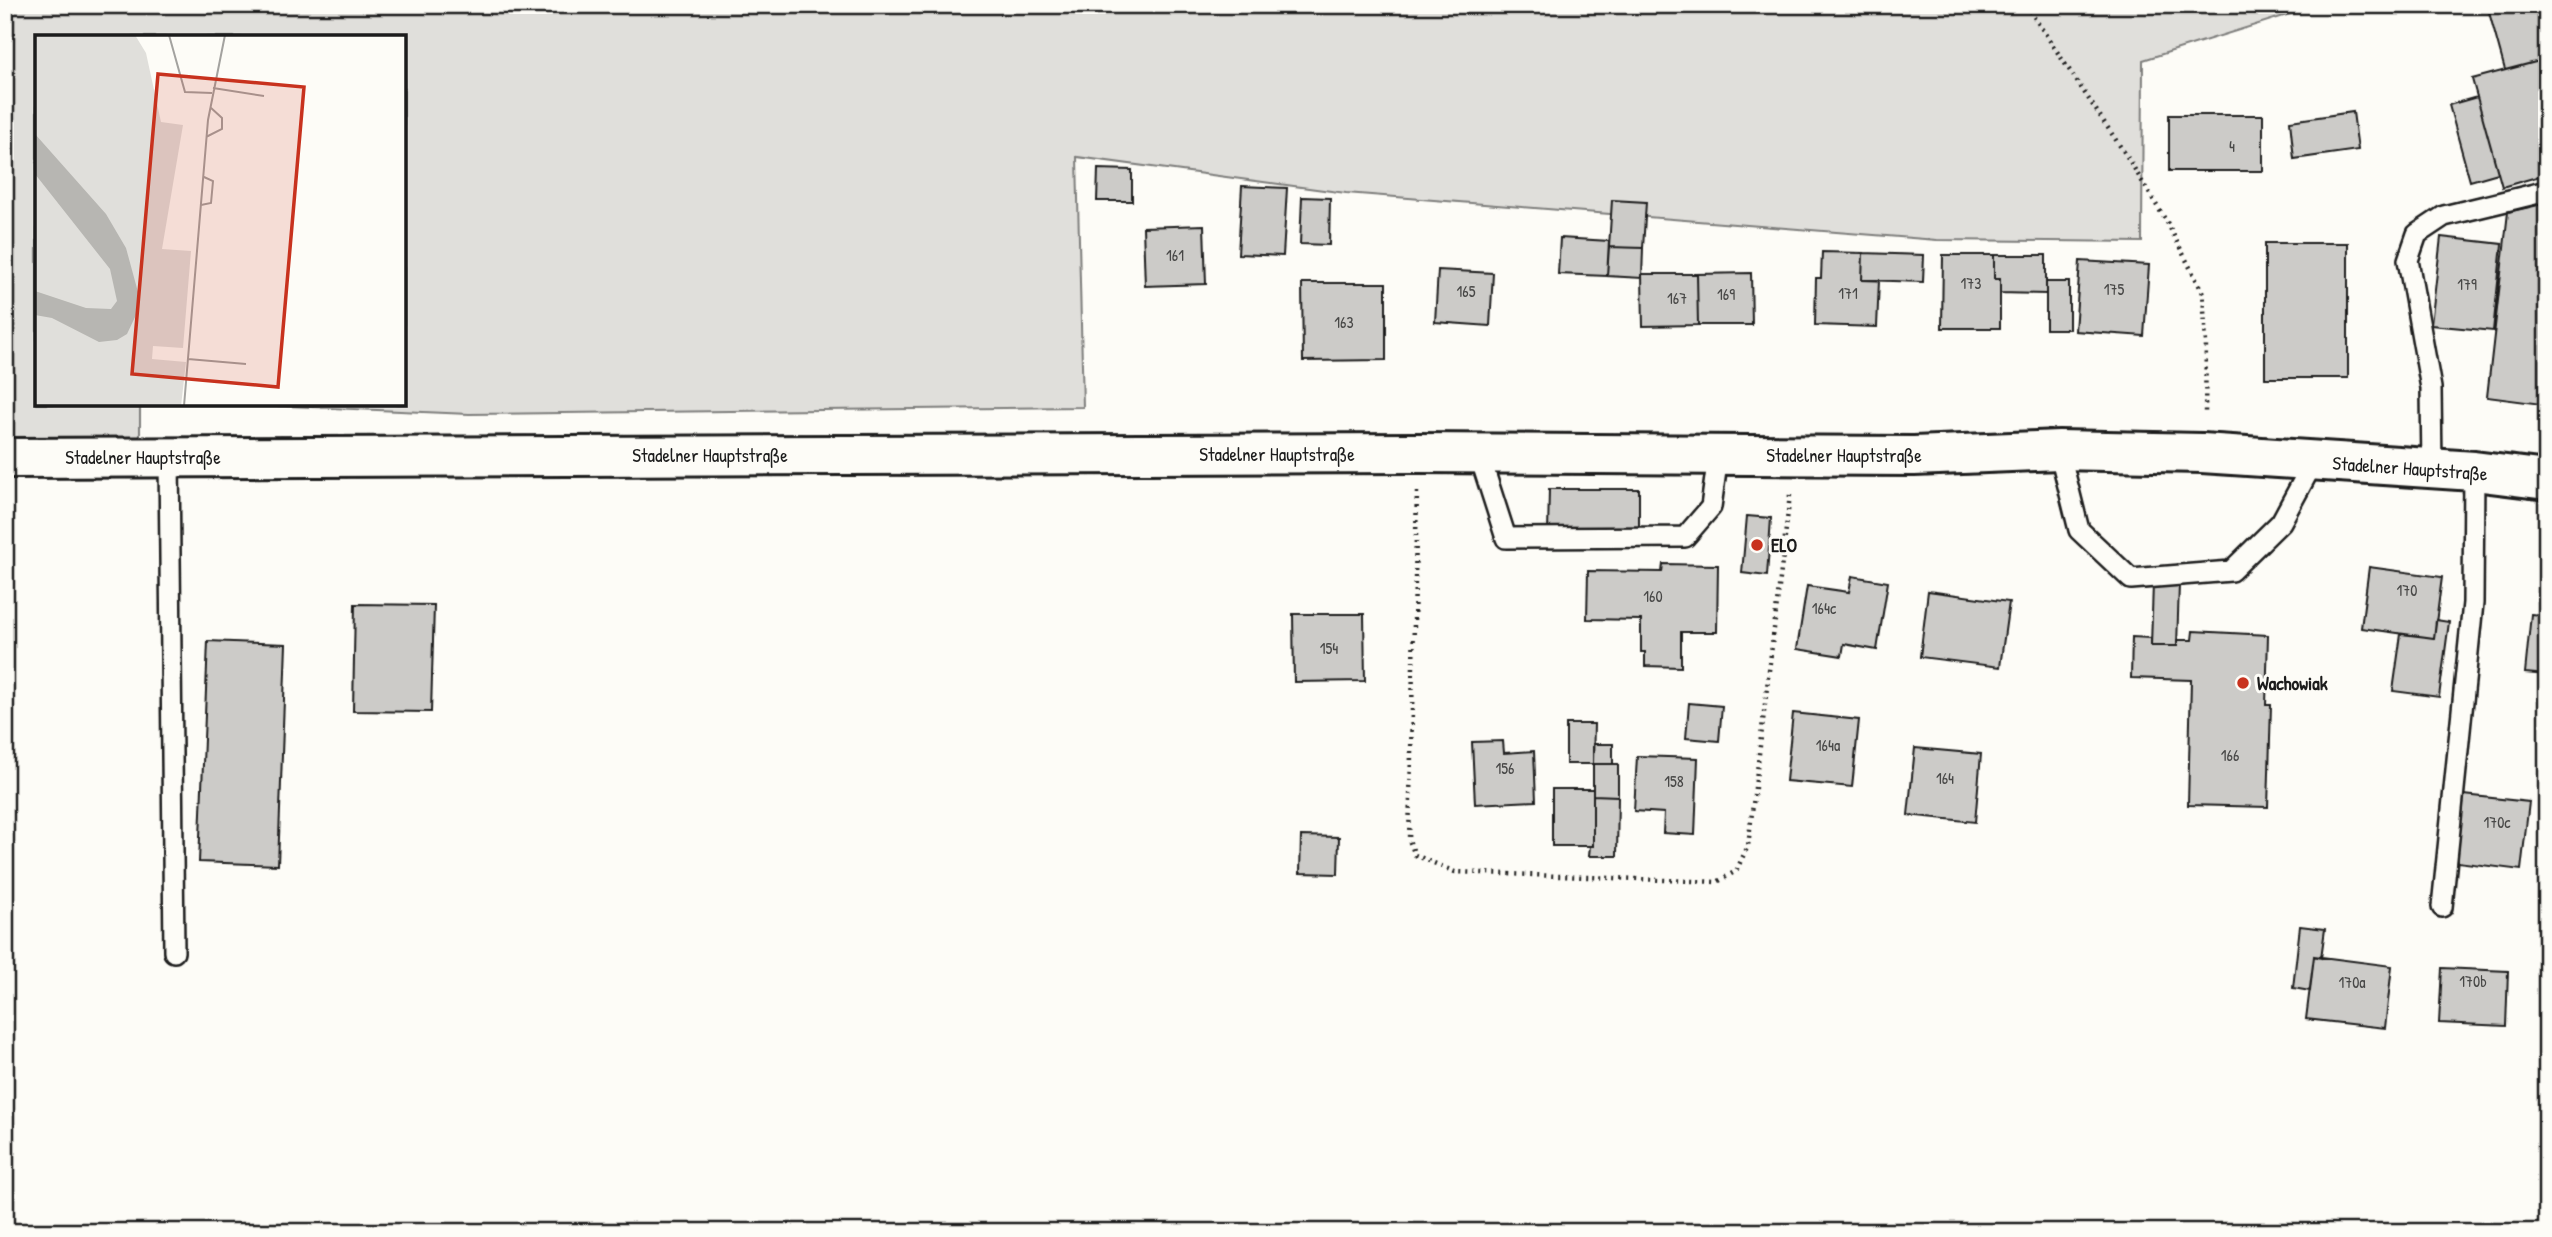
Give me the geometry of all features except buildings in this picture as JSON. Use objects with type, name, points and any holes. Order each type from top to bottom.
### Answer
[{"type":"main road","name":"Stadelner Hauptstraße","points":[[5,458],[1418,453],[1914,456],[2059,450],[2202,453],[2474,471],[2547,480]]},
{"type":"lane","points":[[2432,469],[2431,388],[2408,260],[2417,234],[2444,216],[2547,191]]},
{"type":"lane","points":[[2059,450],[2079,530],[2131,579],[2231,571],[2281,522],[2314,461]]},
{"type":"lane","points":[[1479,454],[1506,538],[1685,537],[1712,507],[1718,456]]},
{"type":"lane","points":[[169,457],[174,952]]},
{"type":"lane","points":[[2442,907],[2473,603],[2474,471]]},
{"type":"path","points":[[2026,5],[2126,155],[2168,225],[2203,293],[2206,343],[2205,422]]},
{"type":"path","points":[[1418,453],[1409,840],[1415,855],[1455,872],[1717,882],[1735,871],[1748,846],[1795,456]]},
{"type":"shaded area","points":[[5,5],[2319,5],[2143,60],[2142,242],[1937,240],[1346,193],[1077,157],[1083,407],[469,414],[285,406],[406,406],[406,35],[35,35],[35,406],[140,406],[140,443],[5,439]]},
{"type":"place","name":"ELO","points":[[1757,545]]},
{"type":"place","name":"Wachowiak","points":[[2243,683]]}]
